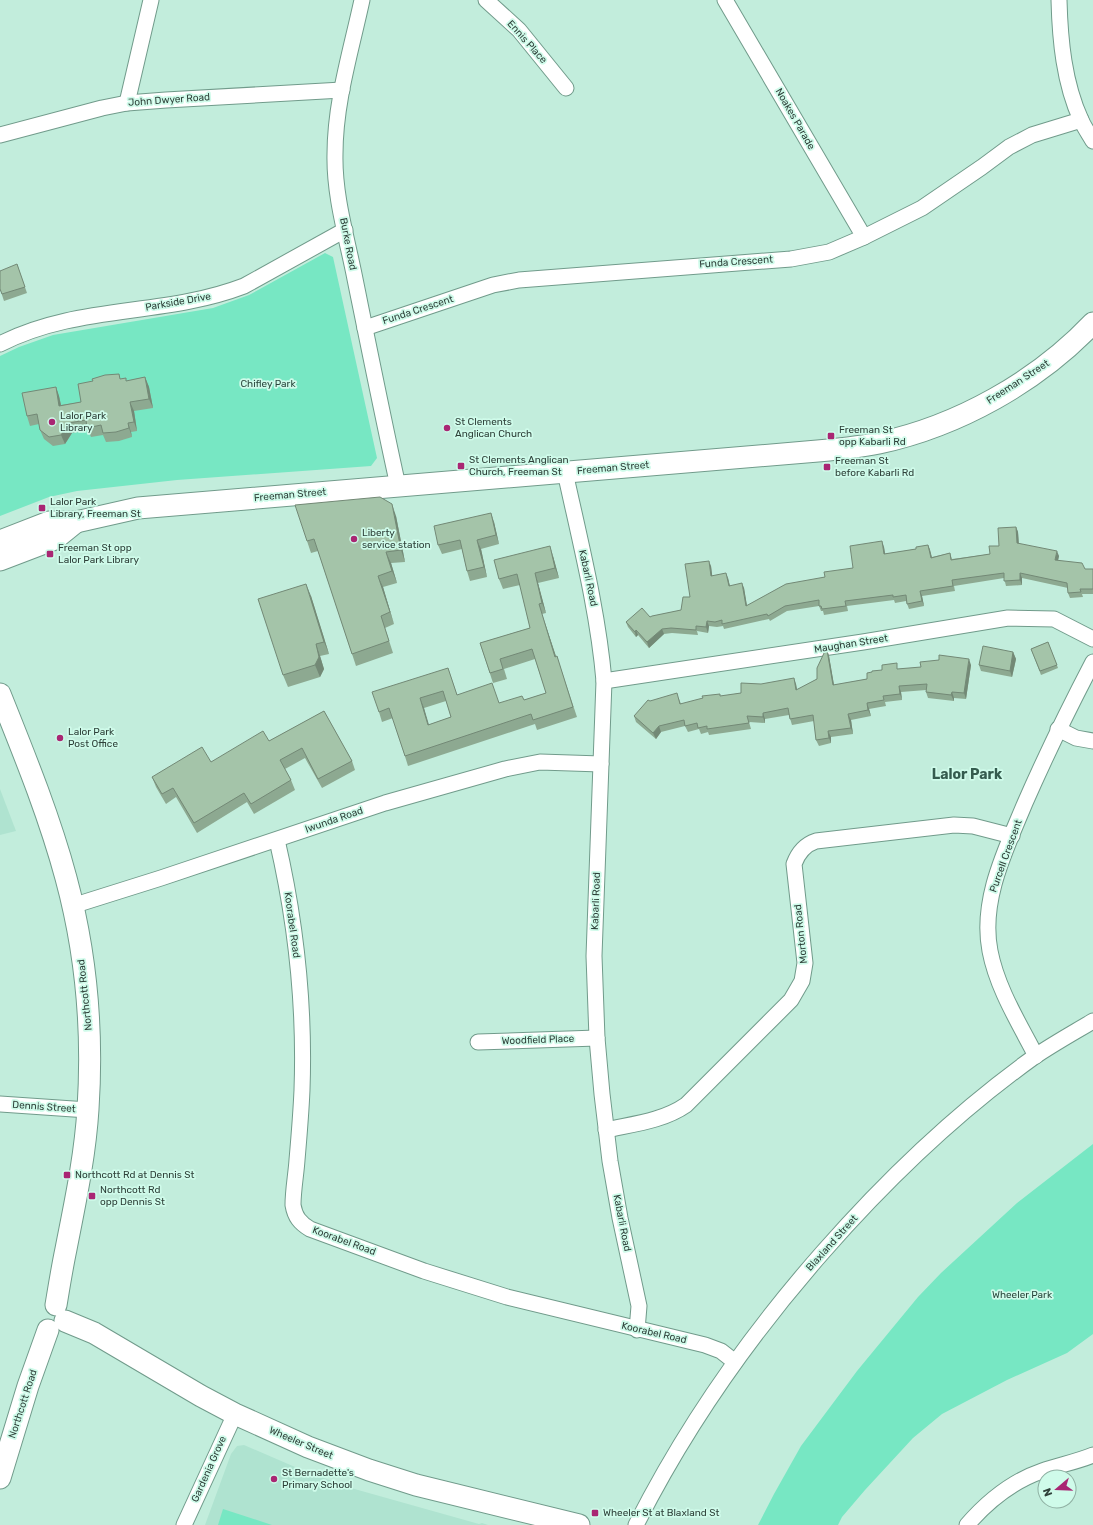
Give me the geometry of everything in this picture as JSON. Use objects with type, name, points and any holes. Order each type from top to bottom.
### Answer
[{"type":"street","points":[[127,103],[151,0]]},
{"type":"street","name":"Burke Road","points":[[362,0],[342,90],[335,138],[335,170],[345,230],[398,486]]},
{"type":"street","name":"Ennis Place","points":[[486,0],[519,30],[566,88]]},
{"type":"street","name":"Noakes Parade","points":[[725,0],[864,237]]},
{"type":"street","points":[[1059,0],[1061,42],[1070,89],[1081,120],[1093,141]]},
{"type":"street","name":"John Dwyer Road","points":[[0,135],[102,108],[127,103],[342,90]]},
{"type":"street","name":"Funda Crescent","points":[[365,328],[484,288],[508,282],[552,276],[791,259],[829,252],[864,237],[922,208],[1009,147],[1032,134],[1081,120]]},
{"type":"street","name":"Parkside Drive","points":[[0,344],[28,331],[78,318],[171,305],[232,291],[244,286],[345,230]]},
{"type":"street","name":"Freeman Street","points":[[0,541],[49,522],[76,522],[138,508],[806,452],[859,446],[903,437],[966,414],[1003,394],[1055,358],[1093,323]]},
{"type":"street","name":"Kabarli Road","points":[[565,472],[595,613],[601,647],[604,681],[594,956],[597,1038],[606,1130],[620,1218],[639,1306],[637,1330]]},
{"type":"street","name":"Freeman Street","points":[[0,560],[55,539],[76,522]]},
{"type":"street","name":"Maughan Street","points":[[604,681],[863,642],[1008,618],[1054,619],[1093,639]]},
{"type":"street","name":"Purcell Crescent","points":[[1036,1056],[1000,981],[993,963],[988,936],[987,920],[992,888],[1012,836],[1058,729],[1093,662]]},
{"type":"street","name":"Northcott Road","points":[[0,694],[51,828],[66,879],[80,948],[86,992],[90,1042],[88,1110],[78,1190],[56,1319],[28,1386],[0,1478]]},
{"type":"street","points":[[1058,729],[1076,738],[1093,741]]},
{"type":"street","name":"Iwunda Road","points":[[72,906],[277,840],[385,803],[504,769],[540,762],[601,764]]},
{"type":"street","name":"Morton Road","points":[[606,1130],[662,1117],[686,1105],[791,1000],[802,981],[805,963],[794,864],[798,854],[807,845],[816,841],[954,825],[973,826],[1012,836]]},
{"type":"street","name":"Koorabel Road","points":[[277,840],[297,954],[302,1028],[302,1090],[293,1198],[294,1211],[300,1222],[310,1229],[424,1271],[507,1298],[705,1345],[721,1351],[735,1362]]},
{"type":"street","name":"Blaxland Street","points":[[636,1525],[679,1448],[735,1362],[794,1285],[853,1217],[894,1175],[944,1129],[1036,1056],[1093,1021]]},
{"type":"street","name":"Woodfield Place","points":[[478,1042],[597,1038]]},
{"type":"street","name":"Dennis Street","points":[[0,1104],[88,1110]]},
{"type":"street","name":"Wheeler Street","points":[[56,1319],[94,1333],[201,1396],[235,1414],[308,1447],[369,1470],[416,1485],[579,1525]]},
{"type":"street","name":"Gardenia Grove","points":[[184,1525],[235,1414]]},
{"type":"street","points":[[967,1525],[994,1499],[1022,1480],[1041,1471],[1093,1455]]},
{"type":"shaded area","points":[[0,789],[16,831],[0,835]]},
{"type":"shaded area","name":"St Bernadette's Primary School","points":[[244,1445],[302,1470],[351,1488],[479,1524],[482,1523],[488,1525],[205,1525],[231,1454],[237,1446]]},
{"type":"green space","name":"Chifley Park","points":[[325,253],[333,257],[377,458],[371,466],[177,480],[77,491],[49,497],[0,516],[0,356],[19,347],[53,335],[213,308],[249,295]]},
{"type":"green space","name":"Wheeler Park","points":[[1093,1144],[1093,1334],[1067,1353],[1007,1380],[942,1414],[913,1438],[865,1490],[842,1517],[838,1525],[758,1525],[801,1446],[857,1371],[918,1297],[941,1273],[1017,1203]]},
{"type":"green space","points":[[223,1509],[272,1525],[218,1525]]},
{"type":"building","points":[[17,264],[25,287],[2,294],[0,289],[0,271]]},
{"type":"building","points":[[119,374],[120,379],[126,378],[126,381],[145,377],[149,399],[130,402],[134,422],[128,423],[129,428],[116,432],[103,433],[101,425],[87,428],[86,420],[69,423],[61,435],[49,437],[40,430],[37,414],[27,416],[22,393],[56,387],[59,406],[81,402],[78,384],[93,381],[92,379],[105,375]]},
{"type":"building","points":[[380,497],[392,504],[401,550],[386,552],[392,571],[378,576],[390,612],[381,616],[389,641],[352,654],[314,539],[307,541],[295,505]]},
{"type":"building","points":[[491,513],[496,535],[477,540],[484,567],[467,571],[460,540],[438,545],[434,526]]},
{"type":"building","points":[[1016,527],[1017,543],[1057,551],[1055,560],[1082,563],[1085,569],[1093,569],[1093,589],[1080,589],[1081,592],[1068,593],[1067,583],[1020,573],[1020,580],[1004,581],[1004,573],[952,580],[953,586],[920,591],[922,601],[907,604],[906,595],[893,597],[893,595],[845,601],[846,606],[822,609],[821,606],[819,606],[819,600],[785,606],[768,616],[767,614],[722,624],[722,620],[715,622],[707,621],[706,627],[696,626],[696,630],[671,628],[662,629],[647,642],[626,622],[642,608],[650,617],[681,610],[683,597],[690,597],[685,564],[709,561],[711,576],[726,573],[729,586],[742,583],[746,606],[786,584],[825,577],[824,572],[853,568],[850,546],[882,541],[884,554],[916,549],[916,547],[928,545],[931,558],[950,553],[951,560],[990,554],[989,546],[999,546],[998,528]]},
{"type":"building","points":[[550,546],[555,568],[535,573],[542,603],[539,604],[555,657],[557,656],[573,707],[533,720],[531,714],[405,756],[389,708],[379,712],[372,692],[448,668],[457,695],[492,683],[499,703],[522,696],[524,700],[546,693],[532,649],[500,659],[503,669],[490,673],[480,643],[530,628],[517,574],[499,579],[494,560]],"holes":[[[443,691],[451,717],[428,725],[420,698]]]},
{"type":"building","points":[[306,584],[324,642],[316,644],[319,657],[315,665],[283,675],[258,599]]},
{"type":"building","points":[[1048,642],[1057,665],[1040,671],[1031,649]]},
{"type":"building","points":[[983,646],[1013,652],[1010,671],[979,665]]},
{"type":"building","points":[[827,650],[833,685],[867,679],[867,673],[882,670],[882,665],[897,663],[897,669],[921,667],[920,662],[939,660],[939,655],[969,659],[964,693],[952,692],[951,695],[926,692],[927,684],[899,686],[900,694],[883,696],[884,700],[867,703],[868,710],[848,714],[851,728],[828,731],[829,738],[816,740],[813,715],[790,719],[788,708],[763,713],[763,717],[747,716],[749,723],[707,729],[707,726],[698,728],[697,723],[685,726],[684,720],[659,726],[653,733],[634,716],[648,700],[650,701],[677,693],[680,704],[703,698],[702,696],[720,694],[720,696],[741,693],[741,683],[761,684],[794,678],[796,690],[817,679],[817,668],[825,651]]},
{"type":"building","points":[[324,711],[352,761],[318,779],[302,748],[280,760],[291,780],[251,804],[244,793],[194,823],[173,788],[162,794],[152,777],[202,747],[211,762],[263,731],[269,741]]},
{"type":"place","name":"Lalor Park Library","points":[[52,422]]},
{"type":"place","name":"St Clements Anglican Church","points":[[447,428]]},
{"type":"place","name":"Freeman St opp Kabarli Rd","points":[[831,436]]},
{"type":"place","name":"St Clements Anglican Church, Freeman St","points":[[461,466]]},
{"type":"place","name":"Freeman St before Kabarli Rd","points":[[827,467]]},
{"type":"place","name":"Lalor Park Library, Freeman St","points":[[42,508]]},
{"type":"place","name":"Liberty service station","points":[[354,539]]},
{"type":"place","name":"Freeman St opp Lalor Park Library","points":[[50,554]]},
{"type":"place","name":"Lalor Park Post Office","points":[[60,738]]},
{"type":"place","name":"Northcott Rd at Dennis St","points":[[67,1175]]},
{"type":"place","name":"Northcott Rd opp Dennis St","points":[[92,1196]]},
{"type":"place","name":"St Bernadette's Primary School","points":[[274,1479]]},
{"type":"place","name":"Wheeler St at Blaxland St","points":[[595,1513]]},
{"type":"district","name":"Lalor Park","points":[[967,774]]}]
